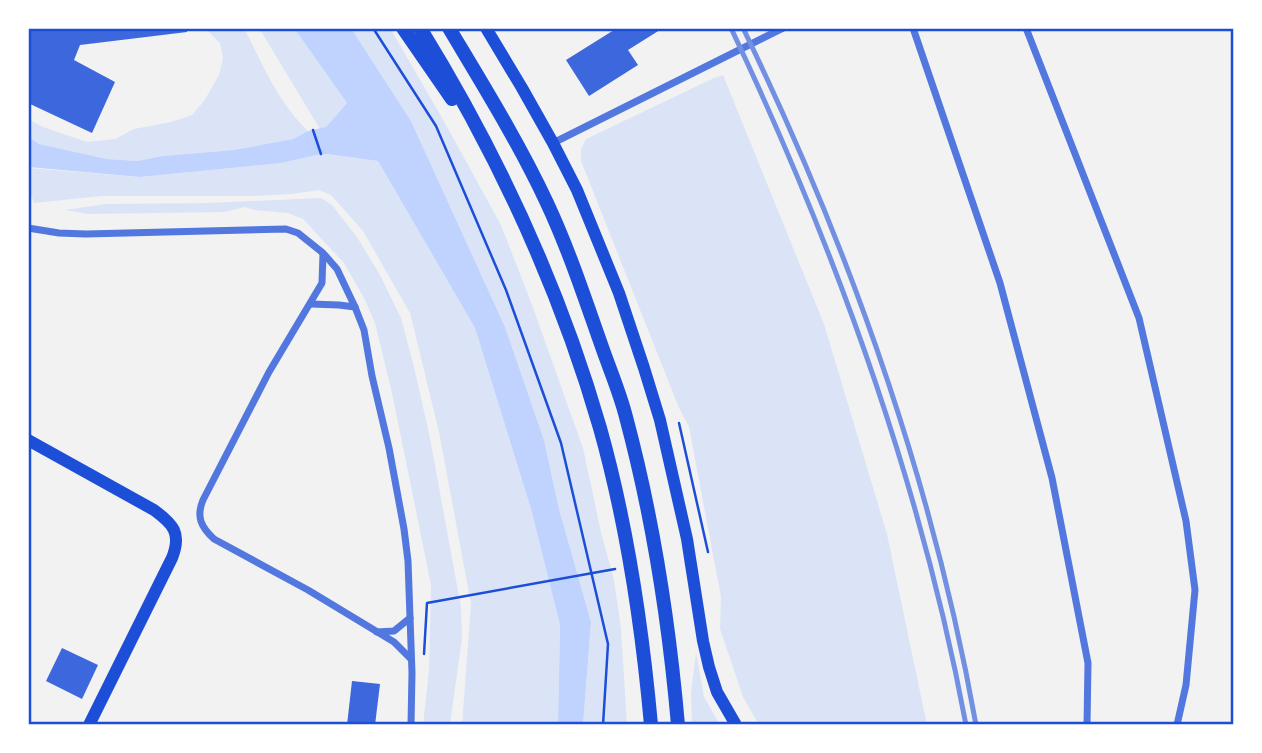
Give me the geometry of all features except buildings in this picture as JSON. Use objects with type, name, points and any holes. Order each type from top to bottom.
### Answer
[{"type":"highway","points":[[403,28],[494,161]]},
{"type":"highway","points":[[420,28],[466,106],[528,230],[579,359],[621,515],[635,595],[651,725]]},
{"type":"highway","points":[[449,28],[494,103],[547,202],[569,255],[626,415],[654,545],[672,661],[678,725]]},
{"type":"main road","points":[[486,28],[577,190],[619,293],[660,419],[687,539],[709,667],[720,699],[736,725]]},
{"type":"main road","points":[[28,440],[153,510],[169,521],[174,531],[176,544],[172,558],[89,725]]},
{"type":"street","points":[[553,143],[783,28]]},
{"type":"street","points":[[913,28],[1000,283],[1052,478],[1088,663],[1087,725]]},
{"type":"street","points":[[1027,28],[1139,318],[1186,522],[1195,590],[1186,685],[1177,725]]},
{"type":"street","points":[[28,228],[86,234],[280,228],[298,233],[323,253],[337,269],[364,330],[404,530],[408,561],[411,725]]},
{"type":"street","points":[[323,253],[323,283],[269,372],[203,500],[199,510],[200,519],[207,533],[214,539],[308,590],[394,642],[410,659]]},
{"type":"street","points":[[311,304],[355,307]]},
{"type":"street","points":[[376,632],[394,631],[410,618]]},
{"type":"path","points":[[373,28],[436,126],[506,290],[561,443],[608,643],[603,725]]},
{"type":"path","points":[[313,130],[321,154]]},
{"type":"path","points":[[679,423],[709,551]]},
{"type":"path","points":[[424,657],[427,603],[615,569]]},
{"type":"shaded area","points":[[205,28],[244,28],[280,96],[308,131],[293,139],[234,150],[162,156],[138,161],[107,159],[39,144],[28,136],[28,119],[87,142],[115,139],[134,129],[192,115],[204,101],[219,75],[223,58],[220,43]]},
{"type":"shaded area","points":[[259,28],[294,28],[347,103],[326,127],[320,129]]},
{"type":"shaded area","points":[[351,28],[390,28],[501,225],[583,448],[614,580],[621,629],[627,725],[583,725],[591,622],[559,509],[544,440],[505,327],[411,121]]},
{"type":"shaded area","points":[[723,75],[824,324],[887,534],[927,725],[759,725],[743,697],[720,629],[721,597],[689,427],[679,408],[581,161],[581,149],[586,139]]},
{"type":"shaded area","points":[[327,154],[378,161],[475,328],[531,509],[560,625],[558,725],[462,725],[471,604],[439,432],[410,313],[363,231],[331,195],[319,190],[252,196],[102,196],[34,203],[29,189],[29,168],[140,177],[281,163]]},
{"type":"shaded area","points":[[321,198],[332,205],[357,237],[380,275],[401,318],[414,367],[461,607],[462,638],[450,725],[423,725],[429,670],[431,585],[375,323],[344,263],[303,219],[288,213],[245,207],[225,212],[89,214],[65,210],[105,204]]},
{"type":"shaded area","points":[[696,652],[704,697],[720,725],[692,725],[691,693]]},
{"type":"water","points":[[294,28],[351,28],[411,121],[505,327],[544,440],[559,509],[591,622],[583,725],[558,725],[560,625],[531,509],[475,328],[378,161],[327,154],[281,163],[140,177],[28,167],[28,136],[39,144],[107,159],[138,161],[162,156],[234,150],[293,139],[308,131],[326,127],[347,103]]},
{"type":"railway","points":[[731,28],[806,197],[871,369],[925,545],[966,725]]},
{"type":"railway","points":[[743,28],[818,196],[884,369],[912,456],[936,545],[976,725]]}]
